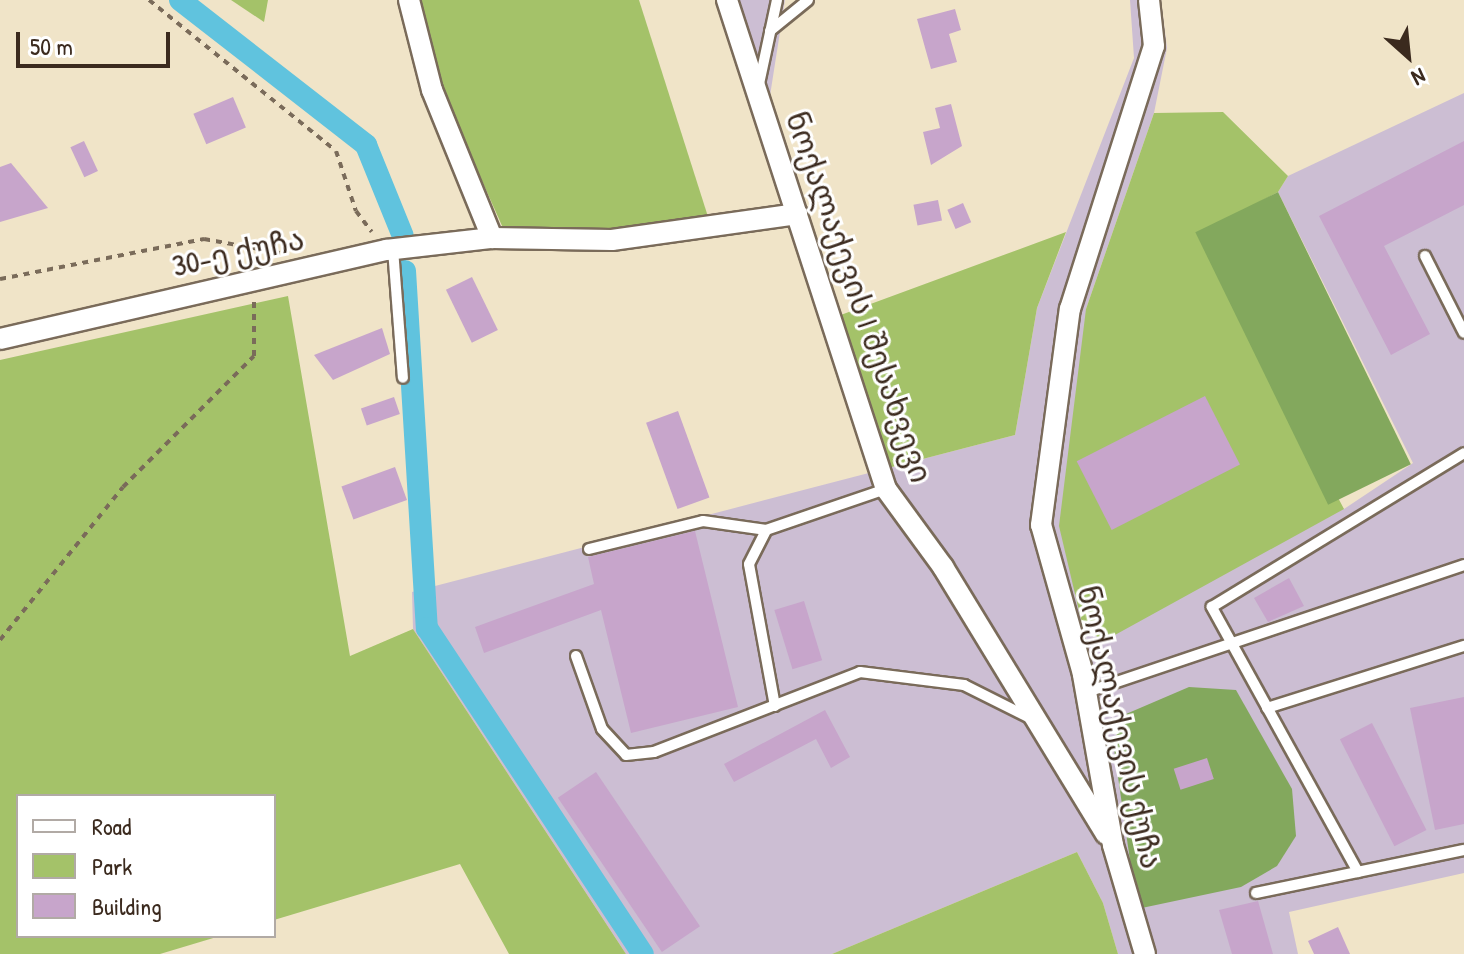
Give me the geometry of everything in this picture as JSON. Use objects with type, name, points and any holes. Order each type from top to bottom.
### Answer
[{"type":"street","points":[[409,0],[432,90],[492,238]]},
{"type":"street","name":"ნოქალაქევის I შესახვევი","points":[[727,0],[886,489],[943,567],[1113,845]]},
{"type":"street","name":"ნოქალაქევის ქუჩა","points":[[1145,954],[1113,845],[1087,692],[1041,525],[1045,461],[1070,309],[1154,46],[1149,0]]},
{"type":"street","name":"30-ე ქუჩა","points":[[0,339],[247,278],[389,250],[492,238],[612,240],[797,214]]},
{"type":"lane","points":[[757,94],[777,0]]},
{"type":"lane","points":[[770,31],[808,0]]},
{"type":"lane","points":[[389,250],[403,378]]},
{"type":"lane","points":[[1425,256],[1464,333]]},
{"type":"lane","points":[[1358,872],[1212,607],[1464,453]]},
{"type":"lane","points":[[589,549],[703,521],[766,530],[886,489]]},
{"type":"lane","points":[[766,530],[749,564],[775,706]]},
{"type":"lane","points":[[1087,692],[1464,565]]},
{"type":"lane","points":[[1267,708],[1464,646]]},
{"type":"lane","points":[[576,656],[602,729],[626,755],[654,752],[860,672],[964,685],[1036,721]]},
{"type":"lane","points":[[1256,893],[1464,850]]},
{"type":"path","points":[[149,0],[336,151],[356,211],[389,250]]},
{"type":"path","points":[[0,279],[204,239],[289,254]]},
{"type":"path","points":[[0,640],[123,487],[254,356],[260,319],[247,278]]},
{"type":"shaded area","points":[[725,0],[785,0],[769,102]]},
{"type":"shaded area","points":[[1130,0],[1161,0],[1167,48],[1154,113],[1086,309],[1344,509],[1413,463],[1278,192],[1288,176],[1464,93],[1464,873],[1289,912],[1298,954],[1118,954],[1103,903],[1077,852],[832,954],[626,954],[413,629],[412,592],[1015,435],[1037,308],[1134,58]]},
{"type":"green space","points":[[231,0],[268,0],[264,22]]},
{"type":"green space","points":[[420,0],[639,0],[710,223],[605,239],[503,228],[438,82]]},
{"type":"green space","points":[[1223,112],[1288,176],[1278,192],[1198,235],[1344,509],[1104,641],[1083,628],[1059,526],[1086,309],[1154,113]]},
{"type":"green space","points":[[1278,192],[1411,464],[1328,505],[1195,232]]},
{"type":"green space","points":[[1066,232],[1037,308],[1015,435],[888,468],[838,316]]},
{"type":"green space","points":[[288,296],[350,656],[413,629],[626,954],[509,954],[460,864],[276,919],[276,794],[16,794],[16,938],[213,938],[160,954],[0,954],[0,360]]},
{"type":"green space","points":[[1189,687],[1236,690],[1292,789],[1296,836],[1277,866],[1241,887],[1137,909],[1113,742],[1126,714]]},
{"type":"green space","points":[[1077,852],[1103,903],[1118,954],[832,954]]},
{"type":"building","points":[[955,9],[961,30],[949,34],[957,62],[931,69],[917,19]]},
{"type":"building","points":[[233,97],[246,127],[206,144],[193,114]]},
{"type":"building","points":[[951,104],[962,146],[931,165],[923,132],[940,128],[935,108]]},
{"type":"building","points":[[84,141],[98,171],[84,177],[70,147]]},
{"type":"building","points":[[1464,141],[1464,205],[1384,246],[1430,334],[1391,355],[1319,216]]},
{"type":"building","points":[[11,163],[48,208],[0,222],[0,167]]},
{"type":"building","points":[[938,200],[942,221],[917,225],[913,205]]},
{"type":"building","points":[[963,203],[971,222],[956,229],[947,210]]},
{"type":"building","points":[[472,277],[498,330],[472,343],[446,290]]},
{"type":"building","points":[[382,328],[390,354],[333,380],[314,355]]},
{"type":"building","points":[[1205,396],[1240,465],[1112,530],[1077,461]]},
{"type":"building","points":[[394,397],[400,414],[367,425],[361,408]]},
{"type":"building","points":[[678,411],[709,497],[678,509],[646,423]]},
{"type":"building","points":[[395,467],[407,500],[353,519],[341,486]]},
{"type":"building","points":[[695,531],[738,707],[631,733],[601,610],[484,653],[475,627],[594,584],[588,557]]},
{"type":"building","points":[[1289,578],[1304,606],[1268,622],[1254,598]]},
{"type":"building","points":[[804,601],[822,660],[792,669],[774,610]]},
{"type":"building","points":[[1464,697],[1464,824],[1435,830],[1410,708]]},
{"type":"building","points":[[825,710],[850,757],[831,768],[816,739],[734,782],[724,764]]},
{"type":"building","points":[[1372,723],[1426,830],[1394,846],[1340,739]]},
{"type":"building","points":[[1207,758],[1214,779],[1181,790],[1174,769]]},
{"type":"building","points":[[596,772],[700,926],[662,952],[558,798]]},
{"type":"building","points":[[1258,901],[1273,954],[1232,954],[1219,910]]},
{"type":"building","points":[[1338,927],[1350,954],[1314,954],[1308,941]]},
{"type":"waterway","points":[[180,0],[366,145],[403,236]]},
{"type":"waterway","points":[[405,271],[427,628],[643,954]]}]
